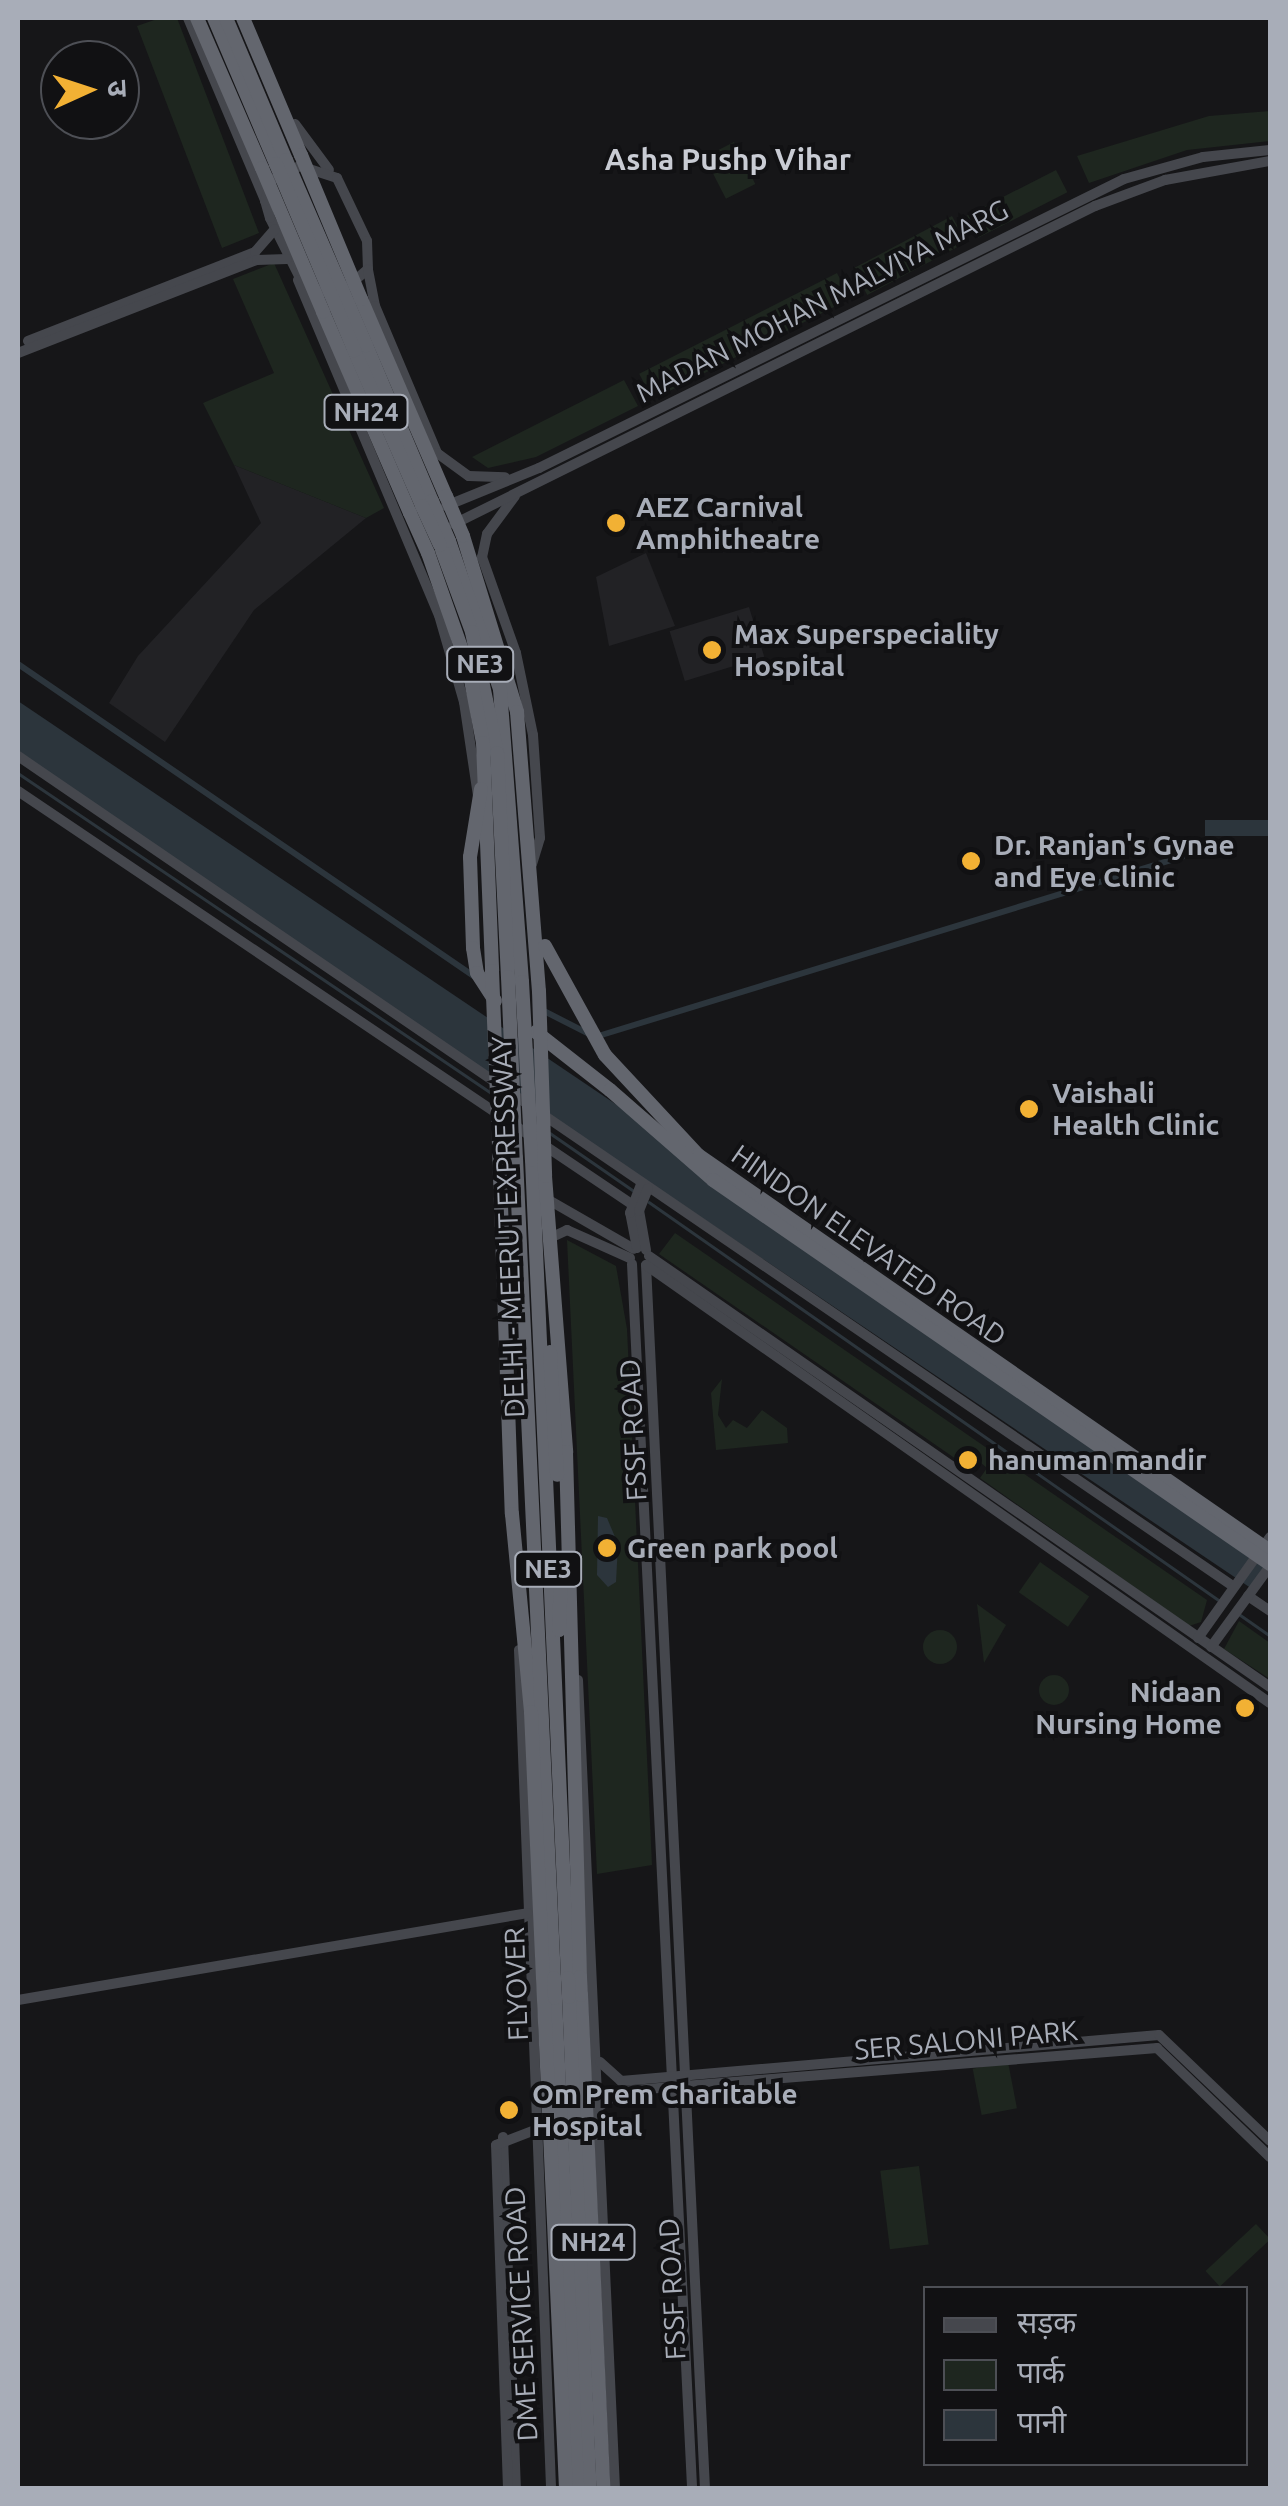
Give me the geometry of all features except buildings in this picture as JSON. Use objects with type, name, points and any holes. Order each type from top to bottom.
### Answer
[{"type":"highway","name":"NH24","points":[[197,18],[428,553],[468,670],[484,750]]},
{"type":"highway","points":[[246,18],[489,604],[526,768],[571,1601],[562,1706]]},
{"type":"highway","name":"DELHI - MEERUT EXPRESSWAY","points":[[221,20],[444,543],[472,632],[497,753],[532,1160],[562,1706]]},
{"type":"highway","points":[[479,803],[484,750]]},
{"type":"highway","points":[[484,750],[515,1449],[540,1661]]},
{"type":"highway","name":"HINDON ELEVATED ROAD","points":[[479,803],[470,856],[475,964],[487,991],[713,1180],[1270,1565]]},
{"type":"highway","name":"HINDON ELEVATED ROAD","points":[[532,896],[545,946],[605,1055],[678,1137],[1270,1542]]},
{"type":"highway","name":"DELHI - MEERUT EXPRESSWAY","points":[[515,979],[518,1213],[540,1661],[574,1979],[562,1998],[577,2488]]},
{"type":"highway","points":[[515,1449],[518,1213]]},
{"type":"highway","points":[[536,1248],[560,1443],[562,1706],[574,1979]]},
{"type":"highway","name":"FLYOVER","points":[[515,1449],[519,1598],[531,1712],[566,2488]]},
{"type":"highway","name":"NH24","points":[[574,1979],[602,2488]]},
{"type":"highway","name":"DELHI - MEERUT EXPRESSWAY","points":[[562,1998],[590,2488]]},
{"type":"street","points":[[188,18],[287,259],[412,544],[460,687],[489,891]]},
{"type":"street","points":[[246,18],[298,132],[337,178],[367,241],[375,306],[438,453],[469,476],[522,481],[482,546],[516,653],[533,735],[540,838],[531,869]]},
{"type":"street","name":"MADAN MOHAN MALVIYA MARG","points":[[412,544],[522,481],[1124,179],[1203,157],[1270,150]]},
{"type":"street","name":"MADAN MOHAN MALVIYA MARG","points":[[404,525],[522,481],[1095,206],[1165,180],[1270,161]]},
{"type":"street","points":[[265,201],[272,180],[300,166],[337,178]]},
{"type":"street","points":[[18,349],[254,252],[275,229]]},
{"type":"street","points":[[18,349],[257,260],[287,259]]},
{"type":"street","points":[[298,280],[317,294],[339,294],[368,268]]},
{"type":"street","points":[[18,756],[643,1189],[1234,1584]]},
{"type":"street","points":[[18,791],[634,1203]]},
{"type":"street","points":[[643,1189],[634,1203],[678,2082]]},
{"type":"street","points":[[547,1199],[639,1256],[1270,1688]]},
{"type":"street","points":[[550,1239],[567,1230],[639,1256],[1270,1703]]},
{"type":"street","name":"FSSF ROAD","points":[[639,1256],[664,1592],[686,2412],[692,2488]]},
{"type":"street","points":[[1198,1638],[1234,1584],[1270,1542]]},
{"type":"street","points":[[1212,1647],[1270,1565]]},
{"type":"street","name":"DME SERVICE ROAD","points":[[519,1598],[535,2130],[551,2488]]},
{"type":"street","points":[[1246,1599],[1270,1611]]},
{"type":"street","points":[[571,1601],[574,1979],[602,2069],[622,2081],[678,2082],[1159,2035],[1270,2142]]},
{"type":"street","points":[[1206,1626],[1220,1635]]},
{"type":"street","points":[[18,2000],[528,1913]]},
{"type":"street","points":[[530,1982],[574,1979]]},
{"type":"street","name":"SER SALONI PARK","points":[[598,2108],[622,2091],[678,2082],[1158,2048],[1270,2157]]},
{"type":"street","points":[[598,2057],[615,2488]]},
{"type":"street","name":"FSSF ROAD","points":[[678,2082],[704,2488]]},
{"type":"street","points":[[516,2488],[512,2474],[500,2141],[535,2130]]},
{"type":"street","points":[[686,2412],[700,2412]]},
{"type":"street","points":[[508,2488],[512,2474]]},
{"type":"shaded area","points":[[234,465],[366,518],[254,610],[165,742],[109,703],[138,656],[261,523]]},
{"type":"shaded area","points":[[646,553],[675,626],[609,646],[596,577]]},
{"type":"shaded area","points":[[749,607],[764,657],[685,681],[670,631]]},
{"type":"green space","points":[[160,18],[177,18],[259,233],[222,248],[137,26]]},
{"type":"green space","points":[[1270,111],[1270,141],[1187,150],[1089,183],[1077,156],[1209,116]]},
{"type":"green space","points":[[734,142],[755,184],[726,199],[705,157]]},
{"type":"green space","points":[[1056,170],[1067,192],[978,238],[967,215]]},
{"type":"green space","points":[[952,216],[966,242],[867,295],[853,269]]},
{"type":"green space","points":[[274,263],[384,508],[366,518],[234,465],[203,403],[274,373],[233,279]]},
{"type":"green space","points":[[837,273],[850,299],[652,400],[639,374]]},
{"type":"green space","points":[[624,380],[638,406],[536,457],[488,468],[472,457]]},
{"type":"green space","points":[[675,1233],[1207,1600],[1201,1622],[1189,1626],[980,1478],[987,1468],[963,1448],[956,1459],[659,1254]]},
{"type":"green space","points":[[567,1240],[616,1266],[627,1329],[652,1865],[597,1874]]},
{"type":"green space","points":[[722,1379],[718,1415],[726,1428],[733,1420],[747,1428],[762,1410],[787,1428],[788,1443],[716,1450],[711,1393]]},
{"type":"green space","points":[[1040,1562],[1089,1596],[1068,1627],[1019,1592]]},
{"type":"green space","points":[[977,1604],[1006,1625],[984,1663]]},
{"type":"green space","points":[[1239,1621],[1270,1643],[1270,1679],[1224,1649]]},
{"type":"green space","points":[[940,1630],[952,1635],[957,1647],[952,1659],[940,1664],[928,1659],[923,1647],[928,1635]]},
{"type":"green space","points":[[1054,1675],[1065,1679],[1069,1690],[1065,1701],[1054,1705],[1043,1701],[1039,1690],[1043,1679]]},
{"type":"green space","points":[[1008,2062],[1017,2108],[982,2115],[973,2069]]},
{"type":"green space","points":[[919,2166],[929,2244],[890,2249],[880,2171]]},
{"type":"green space","points":[[1256,2224],[1270,2239],[1220,2286],[1206,2271]]},
{"type":"water","points":[[18,701],[1270,1545],[1270,1559],[1251,1588],[18,756]]},
{"type":"water","points":[[1205,820],[1270,820],[1270,836],[1205,836]]},
{"type":"water","name":"Green park pool","points":[[598,1516],[607,1518],[618,1544],[616,1582],[608,1587],[597,1575]]},
{"type":"waterway","points":[[18,664],[475,977]]},
{"type":"waterway","points":[[18,773],[490,1092]]},
{"type":"waterway","points":[[540,1009],[595,1037],[1217,846]]},
{"type":"waterway","points":[[550,1133],[634,1191]]},
{"type":"waterway","points":[[649,1202],[1220,1601]]},
{"type":"waterway","points":[[1239,1614],[1270,1636]]},
{"type":"place","name":"AEZ Carnival Amphitheatre","points":[[616,523]]},
{"type":"place","name":"Max Superspeciality Hospital","points":[[712,650]]},
{"type":"place","name":"Dr. Ranjan's Gynae and Eye Clinic","points":[[971,861]]},
{"type":"place","name":"Vaishali Health Clinic","points":[[1029,1109]]},
{"type":"place","name":"hanuman mandir","points":[[968,1460]]},
{"type":"place","name":"Green park pool","points":[[607,1548]]},
{"type":"place","name":"Nidaan Nursing Home","points":[[1245,1708]]},
{"type":"place","name":"Om Prem Charitable Hospital","points":[[509,2110]]},
{"type":"district","name":"Asha Pushp Vihar","points":[[728,159]]}]
